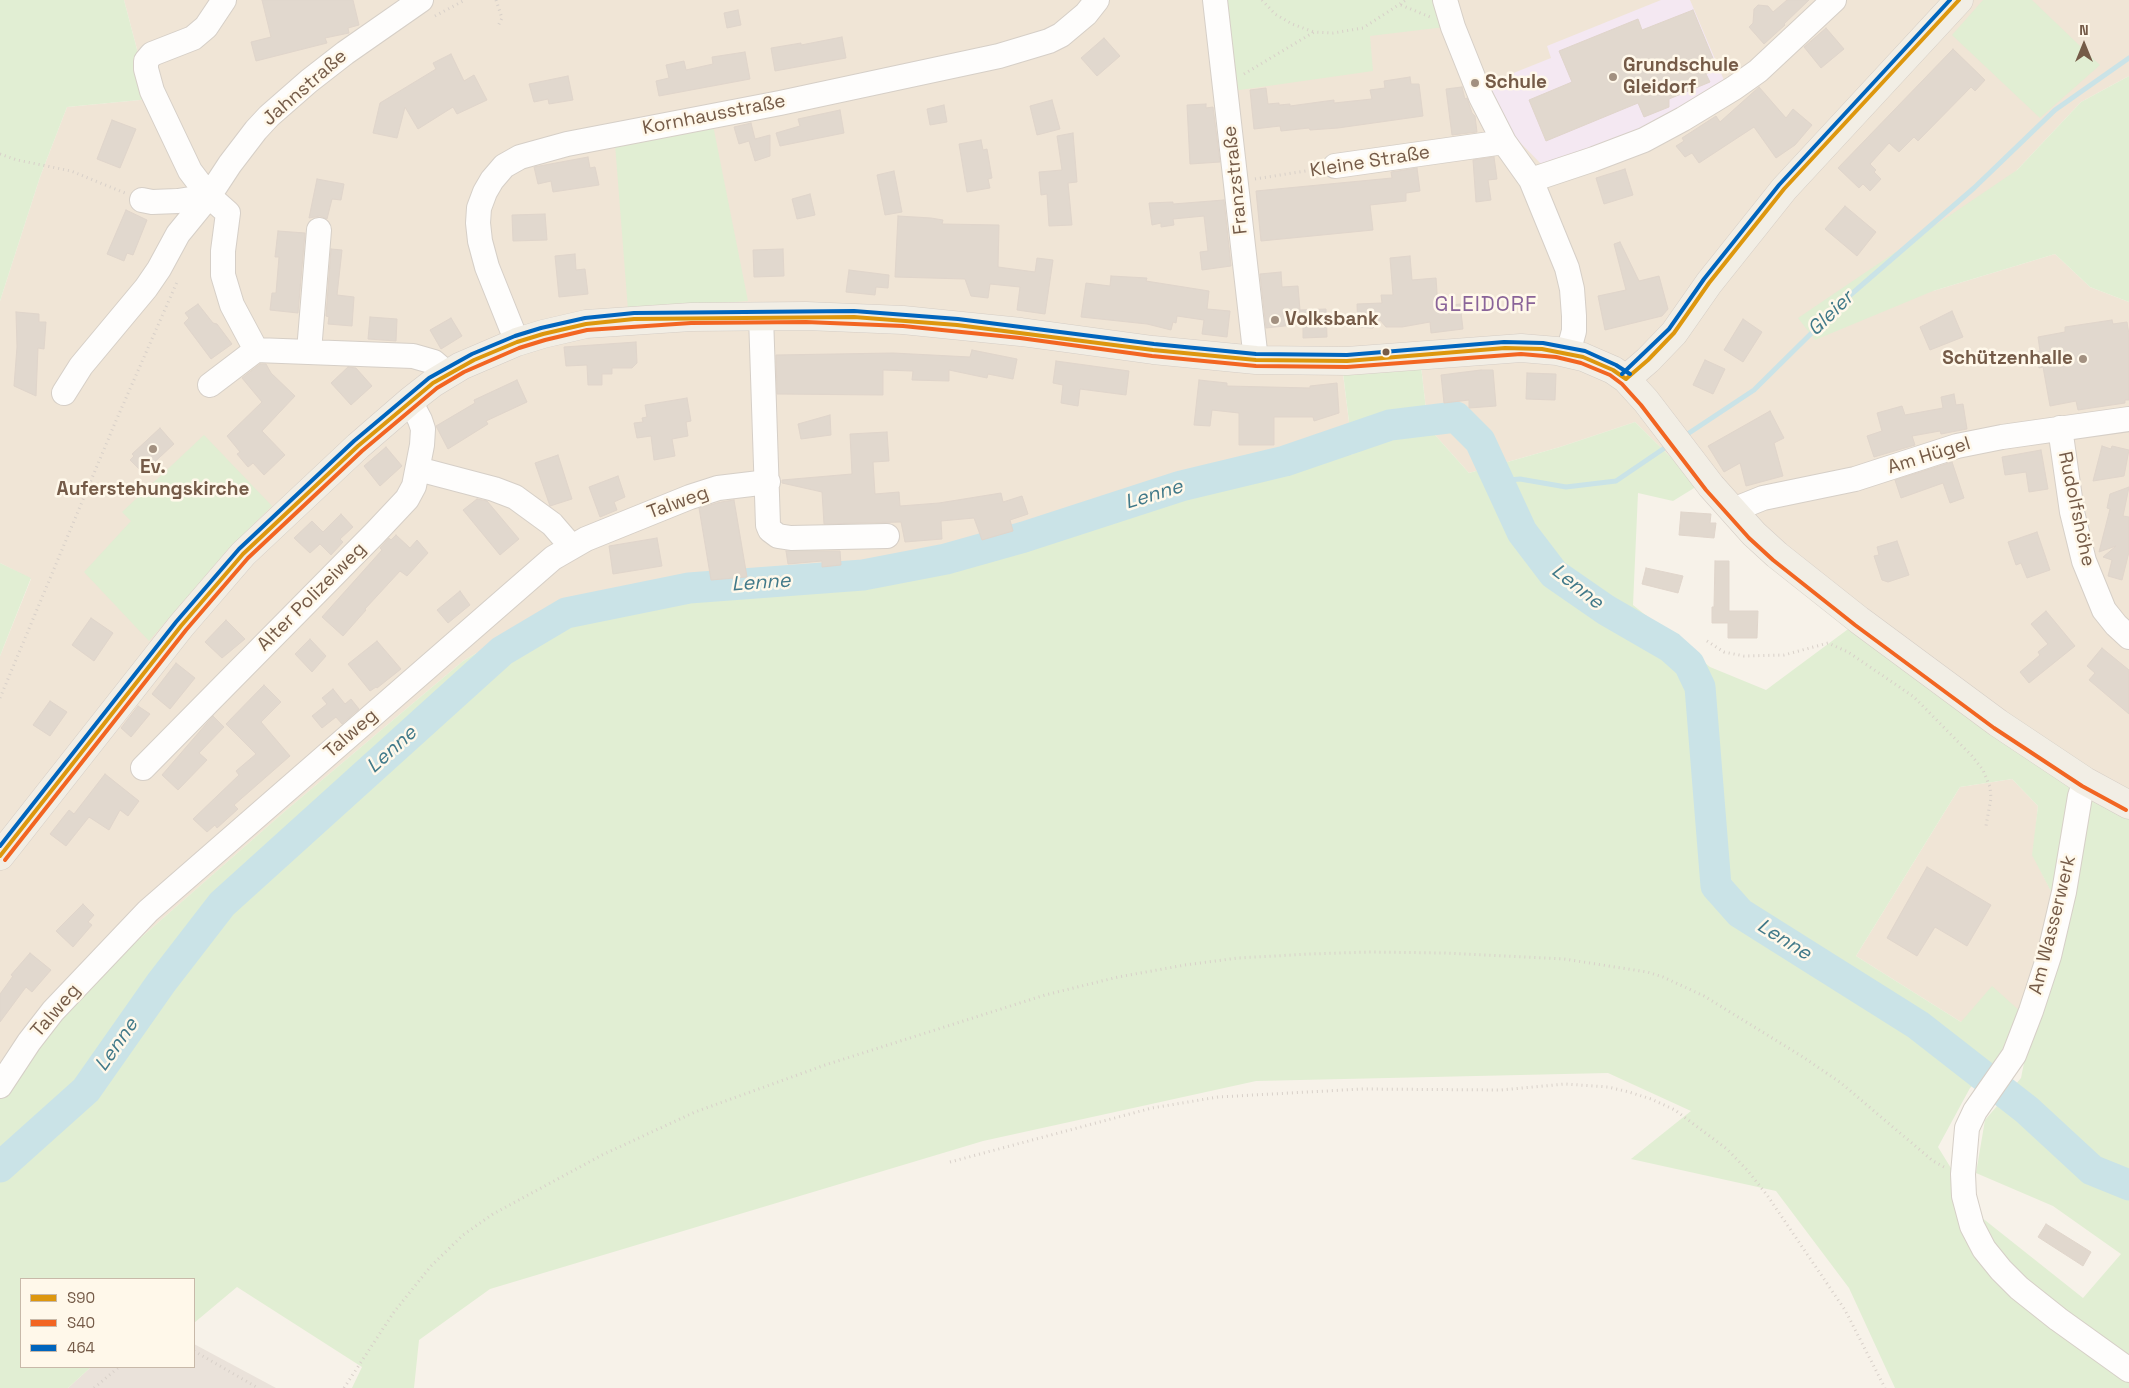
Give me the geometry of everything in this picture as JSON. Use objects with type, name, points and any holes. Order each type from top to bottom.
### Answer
[{"type":"main road","points":[[1626,379],[1652,357],[1674,333],[1709,283],[1784,189],[1959,0]]},
{"type":"main road","points":[[0,856],[126,696],[243,554],[358,446],[410,401],[448,374],[517,342],[566,328],[605,322],[691,317],[854,317],[948,324],[1256,360],[1347,361],[1521,348],[1568,353],[1595,362],[1613,370],[1626,379],[1690,460],[1754,534],[1805,577],[1998,723],[2086,781],[2129,805]]},
{"type":"street","points":[[224,0],[206,27],[184,42],[152,54],[146,61],[146,69],[152,91],[180,152],[199,185],[228,212],[223,251],[223,275],[232,305],[256,350]]},
{"type":"street","name":"Kornhausstraße","points":[[517,342],[487,267],[480,241],[478,224],[479,208],[485,192],[504,166],[520,157],[567,144],[780,103],[1000,56],[1050,41],[1061,35],[1086,14],[1097,0]]},
{"type":"street","name":"Franzstraße","points":[[1215,0],[1256,360]]},
{"type":"street","points":[[1445,0],[1469,69],[1504,142],[1530,180],[1570,280],[1574,331],[1568,353]]},
{"type":"street","points":[[1530,180],[1644,140],[1683,119],[1758,71],[1834,0]]},
{"type":"street","name":"Jahnstraße","points":[[64,393],[87,359],[146,288],[160,269],[178,234],[209,196],[230,164],[269,116],[345,53],[424,10]]},
{"type":"street","name":"Kleine Straße","points":[[1335,166],[1504,142]]},
{"type":"street","points":[[142,200],[152,202],[178,201],[209,196]]},
{"type":"street","points":[[308,351],[320,230]]},
{"type":"street","points":[[760,316],[768,482],[768,525],[774,534],[791,538],[887,536]]},
{"type":"street","points":[[210,385],[256,350],[413,356],[434,362],[448,374]]},
{"type":"street","name":"Alter Polizeiweg","points":[[143,768],[375,533],[411,493],[418,469],[423,429],[410,401]]},
{"type":"street","name":"Am Hügel","points":[[1733,510],[1763,498],[1855,479],[1957,446],[2129,418]]},
{"type":"street","name":"Rudolfshöhe","points":[[2060,428],[2072,512],[2084,561],[2104,610],[2129,637]]},
{"type":"street","points":[[418,469],[494,489],[525,502],[552,524],[571,546]]},
{"type":"street","name":"Talweg","points":[[0,1086],[29,1042],[53,1012],[148,911],[552,558],[571,546],[705,492],[768,482]]},
{"type":"street","name":"Am Wasserwerk","points":[[2086,781],[2080,796],[2072,857],[2049,956],[2021,1039],[2009,1065],[1975,1111],[1967,1128],[1963,1174],[1964,1196],[1969,1216],[1989,1258],[2019,1288],[2129,1370]]},
{"type":"path","points":[[424,10],[465,0]]},
{"type":"path","points":[[496,0],[502,18],[498,26]]},
{"type":"path","points":[[1262,0],[1275,14],[1292,24],[1314,32],[1333,33],[1362,28],[1406,0]]},
{"type":"path","points":[[1226,85],[1314,32]]},
{"type":"path","points":[[0,154],[17,160],[72,171],[142,200]]},
{"type":"path","name":"Kleine Straße","points":[[1236,182],[1335,166]]},
{"type":"path","points":[[0,698],[118,415],[179,278]]},
{"type":"path","points":[[1707,641],[1724,652],[1744,656],[1784,655],[1828,643],[1848,652],[1914,697],[1972,756],[1983,770],[1990,787],[1991,798],[1986,826]]},
{"type":"path","points":[[344,1388],[394,1312],[431,1266],[463,1235],[493,1214],[602,1155],[695,1112],[825,1064],[1045,995],[1118,977],[1184,965],[1238,958],[1310,954],[1370,952],[1443,953],[1564,959],[1647,972],[1704,996],[1803,1057],[1841,1083],[1933,1160],[1946,1168],[1963,1174]]},
{"type":"path","points":[[950,1162],[1152,1108],[1218,1097],[1362,1089],[1500,1090],[1565,1084],[1608,1087],[1629,1092],[1675,1110],[1727,1149],[1748,1171],[1767,1195],[1845,1310],[1885,1388]]},
{"type":"path","points":[[195,1352],[258,1388]]},
{"type":"path","points":[[94,1388],[118,1368]]},
{"type":"shaded area","points":[[124,0],[2129,0],[2129,76],[2081,102],[2017,170],[1933,291],[2055,254],[2090,287],[2129,302],[2129,818],[1699,485],[1635,422],[1560,447],[1469,473],[1428,427],[1421,366],[1343,374],[1353,454],[1164,494],[1053,538],[882,585],[641,592],[563,603],[463,661],[284,812],[71,999],[0,1072],[0,656],[31,579],[0,563],[0,301],[40,177],[67,107],[150,99]]},
{"type":"shaded area","name":"Grundschule Gleidorf","points":[[1661,0],[1690,0],[1726,85],[1610,145],[1542,165],[1507,129],[1486,84],[1551,58],[1547,46]]},
{"type":"shaded area","points":[[2012,779],[2038,806],[2033,855],[2056,901],[2021,1012],[1961,1022],[1856,956],[1960,787]]},
{"type":"shaded area","points":[[195,1345],[276,1388],[68,1388],[90,1368],[195,1368]]},
{"type":"green space","points":[[0,0],[124,0],[150,99],[67,107],[40,177],[0,301]]},
{"type":"green space","points":[[1223,0],[1438,0],[1445,27],[1370,36],[1373,71],[1233,91]]},
{"type":"green space","points":[[1983,0],[2032,0],[2100,65],[2040,118],[1952,35]]},
{"type":"green space","points":[[2129,76],[2129,302],[2090,287],[2055,254],[1933,291],[1815,340],[1798,318],[2017,170],[2081,102]]},
{"type":"green space","points":[[713,125],[748,301],[628,310],[615,144]]},
{"type":"green space","points":[[1421,366],[1428,427],[1469,473],[1560,447],[1635,422],[1699,485],[1673,501],[1638,493],[1633,605],[1710,667],[1766,690],[1859,621],[2129,818],[2129,1388],[1895,1388],[1849,1288],[1776,1191],[1631,1159],[1691,1111],[1608,1073],[1256,1081],[983,1141],[490,1289],[419,1340],[414,1388],[352,1388],[362,1367],[237,1287],[195,1322],[195,1278],[20,1278],[20,1368],[90,1368],[68,1388],[0,1388],[0,1072],[71,999],[284,812],[463,661],[563,603],[641,592],[882,585],[1053,538],[1164,494],[1353,454],[1343,373]],"holes":[[[2012,779],[2038,806],[2032,855],[2056,901],[2021,1078],[1985,1120],[1976,1173],[2053,1206],[2121,1254],[2083,1298],[1981,1217],[1938,1147],[1970,1088],[2000,1059],[2021,1012],[1992,986],[1961,1022],[1856,956],[1960,787]]]},
{"type":"green space","points":[[204,435],[272,506],[228,549],[149,641],[84,572],[131,521],[122,512]]},
{"type":"green space","points":[[0,563],[31,578],[0,656]]},
{"type":"building","points":[[262,0],[353,0],[359,25],[348,28],[349,33],[325,38],[327,43],[256,61],[251,42],[271,37]]},
{"type":"building","points":[[1787,0],[1809,0],[1764,44],[1749,27],[1753,23],[1754,9],[1758,5],[1768,6],[1773,12]]},
{"type":"building","points":[[738,10],[741,25],[727,28],[724,13]]},
{"type":"building","points":[[1693,10],[1717,68],[1706,74],[1710,82],[1669,99],[1669,107],[1644,117],[1638,103],[1546,141],[1529,100],[1572,82],[1559,51],[1638,19],[1642,30]]},
{"type":"building","points":[[1826,28],[1844,49],[1821,68],[1804,47]]},
{"type":"building","points":[[842,37],[846,58],[775,71],[771,48],[801,43],[801,45]]},
{"type":"building","points":[[1104,38],[1120,56],[1097,76],[1081,58]]},
{"type":"building","points":[[1953,49],[1985,80],[1975,91],[1971,87],[1918,141],[1914,137],[1899,152],[1889,143],[1870,164],[1876,170],[1874,172],[1881,179],[1870,191],[1863,184],[1859,188],[1838,168]]},
{"type":"building","points":[[745,52],[750,79],[659,96],[656,81],[669,78],[666,65],[684,61],[686,70],[713,64],[712,57]]},
{"type":"building","points":[[451,54],[464,81],[474,75],[487,100],[457,114],[453,107],[418,129],[405,107],[397,138],[373,133],[380,103],[436,69],[433,63]]},
{"type":"building","points":[[568,76],[573,100],[549,104],[548,99],[534,102],[529,84]]},
{"type":"building","points":[[1410,77],[1411,84],[1419,84],[1423,116],[1338,128],[1310,130],[1309,128],[1281,131],[1280,126],[1254,129],[1250,90],[1266,88],[1268,104],[1290,104],[1290,106],[1334,100],[1334,103],[1372,99],[1370,90],[1385,88],[1384,81]]},
{"type":"building","points":[[1462,87],[1465,99],[1467,98],[1472,113],[1475,116],[1477,132],[1452,135],[1446,89]]},
{"type":"building","points":[[1759,87],[1786,118],[1793,109],[1812,125],[1795,145],[1776,158],[1754,127],[1699,163],[1692,153],[1685,157],[1676,146],[1684,141],[1682,138],[1716,116],[1720,122]]},
{"type":"building","points":[[1052,100],[1060,129],[1037,135],[1030,106]]},
{"type":"building","points":[[1206,104],[1206,108],[1213,107],[1220,162],[1190,164],[1187,105]]},
{"type":"building","points":[[944,105],[947,122],[930,125],[927,109]]},
{"type":"building","points":[[840,110],[844,133],[780,146],[776,133],[800,126],[798,119]]},
{"type":"building","points":[[112,120],[136,129],[120,168],[97,159]]},
{"type":"building","points":[[751,123],[755,139],[770,135],[770,156],[755,161],[749,141],[739,144],[734,127]]},
{"type":"building","points":[[1073,133],[1077,182],[1068,183],[1072,225],[1049,226],[1047,194],[1041,195],[1039,172],[1062,170],[1057,136]]},
{"type":"building","points":[[981,140],[983,150],[987,149],[992,178],[988,179],[990,188],[967,192],[959,144]]},
{"type":"building","points":[[588,157],[590,168],[595,167],[599,185],[553,192],[551,181],[538,184],[534,167]]},
{"type":"building","points":[[1494,157],[1497,179],[1488,180],[1491,200],[1476,202],[1473,160]]},
{"type":"building","points":[[1417,168],[1420,191],[1406,193],[1406,201],[1370,205],[1373,230],[1261,241],[1256,191],[1392,178],[1391,172]]},
{"type":"building","points":[[1625,169],[1633,195],[1604,204],[1596,178]]},
{"type":"building","points":[[894,171],[902,212],[885,215],[877,175]]},
{"type":"building","points":[[317,179],[344,184],[341,200],[332,199],[327,219],[320,216],[309,218]]},
{"type":"building","points":[[810,194],[815,215],[797,219],[792,199]]},
{"type":"building","points":[[1224,200],[1231,266],[1202,270],[1200,252],[1208,251],[1204,216],[1173,219],[1174,225],[1161,227],[1161,223],[1152,225],[1149,203],[1173,202],[1173,204]]},
{"type":"building","points":[[1845,206],[1876,232],[1857,256],[1825,229]]},
{"type":"building","points":[[126,210],[147,220],[133,255],[127,253],[124,261],[107,254]]},
{"type":"building","points":[[545,214],[547,240],[513,241],[512,215]]},
{"type":"building","points":[[898,216],[943,220],[942,224],[999,225],[998,267],[1035,272],[1037,258],[1053,260],[1045,314],[1017,310],[1020,287],[990,284],[988,298],[971,296],[965,279],[895,277]]},
{"type":"building","points":[[278,231],[305,233],[298,313],[270,310],[272,293],[276,293],[279,257],[275,257]]},
{"type":"building","points":[[1620,242],[1639,281],[1659,276],[1668,309],[1662,316],[1605,330],[1598,296],[1626,290],[1614,244]]},
{"type":"building","points":[[331,249],[342,250],[337,295],[354,297],[352,326],[328,324],[329,317],[326,316]]},
{"type":"building","points":[[783,249],[784,276],[754,277],[753,250]]},
{"type":"building","points":[[575,254],[576,270],[585,269],[588,294],[559,297],[555,256]]},
{"type":"building","points":[[1410,256],[1412,280],[1436,278],[1438,307],[1460,304],[1463,329],[1431,333],[1430,322],[1402,327],[1386,327],[1380,320],[1373,328],[1358,327],[1357,304],[1382,303],[1381,295],[1393,295],[1390,258]]},
{"type":"building","points":[[849,270],[889,275],[888,288],[876,287],[875,295],[846,292]]},
{"type":"building","points":[[1281,272],[1282,287],[1298,286],[1300,310],[1326,309],[1327,337],[1303,338],[1303,324],[1266,328],[1260,274]]},
{"type":"building","points":[[1111,276],[1147,278],[1146,281],[1209,291],[1207,309],[1230,311],[1227,337],[1202,334],[1204,320],[1177,316],[1176,323],[1173,322],[1171,330],[1147,324],[1081,317],[1086,283],[1110,286]]},
{"type":"building","points":[[198,304],[213,323],[217,324],[232,344],[211,359],[184,323],[189,318],[185,313]]},
{"type":"building","points":[[1952,311],[1963,337],[1930,350],[1920,327]]},
{"type":"building","points":[[16,312],[39,314],[39,322],[46,322],[44,349],[38,348],[36,396],[14,386],[17,347]]},
{"type":"building","points":[[370,317],[397,319],[396,341],[368,339]]},
{"type":"building","points":[[451,318],[462,336],[441,349],[430,330]]},
{"type":"building","points":[[1743,319],[1762,332],[1743,362],[1724,350]]},
{"type":"building","name":"Schützenhalle","points":[[2112,320],[2113,324],[2127,322],[2129,334],[2129,400],[2125,400],[2125,403],[2078,410],[2076,401],[2050,406],[2043,367],[2039,368],[2036,352],[2040,351],[2038,337],[2065,332],[2065,327]]},
{"type":"building","points":[[636,342],[637,363],[632,368],[612,368],[612,374],[602,374],[602,385],[588,385],[587,365],[566,366],[564,347]]},
{"type":"building","points":[[972,350],[1017,359],[1013,379],[988,374],[987,378],[949,370],[949,381],[912,380],[913,371],[883,370],[883,395],[777,394],[776,355],[893,353],[970,357]]},
{"type":"building","points":[[1705,360],[1725,369],[1713,394],[1693,385]]},
{"type":"building","points":[[1056,361],[1129,371],[1126,395],[1080,389],[1078,406],[1061,403],[1063,385],[1053,383]]},
{"type":"building","points":[[260,364],[266,364],[271,373],[295,396],[262,431],[285,455],[264,475],[253,463],[248,467],[237,454],[240,452],[227,436],[262,402],[242,378]]},
{"type":"building","points":[[348,367],[356,368],[372,386],[351,405],[331,383]]},
{"type":"building","points":[[1493,370],[1496,406],[1469,408],[1469,400],[1444,403],[1441,375]]},
{"type":"building","points":[[1527,373],[1556,374],[1555,400],[1526,399]]},
{"type":"building","points":[[517,380],[527,402],[486,421],[488,424],[448,449],[436,426],[475,403],[474,400]]},
{"type":"building","points":[[1199,380],[1227,383],[1227,386],[1310,388],[1310,386],[1337,383],[1339,413],[1314,421],[1313,417],[1274,417],[1274,445],[1239,445],[1239,413],[1212,410],[1210,426],[1194,425]]},
{"type":"building","points":[[1954,394],[1956,405],[1963,404],[1967,429],[1941,434],[1940,431],[1912,436],[1915,445],[1874,457],[1867,436],[1882,431],[1877,413],[1902,406],[1905,415],[1943,408],[1941,397]]},
{"type":"building","points":[[687,398],[691,421],[686,422],[688,436],[672,439],[675,456],[654,460],[651,436],[637,438],[634,423],[643,422],[642,418],[647,417],[645,405]]},
{"type":"building","points":[[1770,411],[1784,438],[1774,443],[1783,476],[1746,486],[1740,463],[1724,472],[1708,446]]},
{"type":"building","points":[[830,415],[831,435],[801,439],[798,424]]},
{"type":"building","name":"Ev. Auferstehungskirche","points":[[160,428],[174,444],[147,469],[145,467],[141,471],[130,460],[134,456],[132,454]]},
{"type":"building","points":[[887,432],[889,461],[873,462],[875,494],[899,492],[900,506],[939,503],[1001,493],[1003,502],[1022,496],[1028,514],[1010,520],[1013,531],[982,540],[974,518],[941,521],[942,539],[905,542],[901,522],[824,524],[822,492],[782,483],[782,480],[852,474],[850,434]]},
{"type":"building","points":[[2102,446],[2111,449],[2112,446],[2129,450],[2124,476],[2093,481]]},
{"type":"building","points":[[386,447],[402,466],[380,486],[364,466]]},
{"type":"building","points":[[2041,450],[2048,489],[2029,492],[2026,472],[2005,475],[2002,457]]},
{"type":"building","points":[[558,455],[572,499],[550,506],[535,463]]},
{"type":"building","points":[[1952,462],[1964,498],[1950,503],[1943,483],[1901,498],[1895,480]]},
{"type":"building","points":[[618,476],[625,497],[614,502],[617,510],[600,517],[589,487]]},
{"type":"building","points":[[2129,487],[2123,516],[2129,517],[2129,552],[2122,580],[2108,576],[2112,560],[2103,557],[2116,546],[2099,552],[2110,509],[2107,508],[2110,494]]},
{"type":"building","points":[[477,499],[487,501],[519,539],[500,555],[463,510]]},
{"type":"building","points":[[734,500],[747,577],[711,580],[699,508]]},
{"type":"building","points":[[1681,512],[1711,514],[1710,523],[1716,523],[1714,538],[1679,535]]},
{"type":"building","points":[[341,514],[353,527],[340,539],[343,542],[331,555],[320,544],[310,553],[294,538],[312,521],[323,532]]},
{"type":"building","points":[[2037,532],[2050,570],[2027,578],[2021,563],[2016,565],[2008,542]]},
{"type":"building","points":[[396,535],[410,548],[417,540],[428,553],[407,576],[400,571],[343,636],[322,617],[382,550],[380,548],[389,538],[391,540]]},
{"type":"building","points":[[657,538],[662,566],[613,574],[609,546]]},
{"type":"building","points":[[1897,541],[1909,575],[1888,582],[1882,580],[1874,556],[1879,555],[1877,547]]},
{"type":"building","points":[[786,551],[840,551],[841,565],[822,567],[822,561],[788,564]]},
{"type":"building","points":[[1715,561],[1729,561],[1729,611],[1758,611],[1757,638],[1728,638],[1728,623],[1712,623]]},
{"type":"building","points":[[1646,568],[1683,576],[1678,593],[1642,584]]},
{"type":"building","points":[[460,591],[470,605],[448,623],[437,610]]},
{"type":"building","points":[[2046,611],[2075,646],[2029,683],[2020,672],[2040,655],[2038,652],[2048,644],[2031,624]]},
{"type":"building","points":[[91,618],[113,633],[94,661],[72,645]]},
{"type":"building","points":[[226,620],[245,639],[222,658],[205,642]]},
{"type":"building","points":[[310,639],[326,656],[312,672],[295,654]]},
{"type":"building","points":[[377,641],[401,669],[377,688],[370,691],[348,664]]},
{"type":"building","points":[[2102,648],[2129,670],[2129,714],[2089,680],[2095,673],[2087,666]]},
{"type":"building","points":[[176,663],[195,678],[170,709],[152,694]]},
{"type":"building","points":[[264,685],[281,702],[261,722],[290,756],[234,805],[238,809],[217,828],[215,825],[207,832],[193,819],[239,775],[236,771],[256,754],[226,724]]},
{"type":"building","points":[[333,689],[345,704],[351,699],[359,709],[342,724],[336,717],[322,728],[312,716],[327,704],[322,698]]},
{"type":"building","points":[[50,701],[67,712],[50,736],[33,725]]},
{"type":"building","points":[[138,706],[150,714],[131,737],[121,728]]},
{"type":"building","points":[[213,716],[224,727],[199,753],[207,760],[178,790],[162,775]]},
{"type":"building","points":[[105,774],[139,801],[128,816],[120,810],[109,830],[89,817],[66,846],[50,834],[69,810],[74,814]]},
{"type":"building","points":[[1927,867],[1991,905],[1967,946],[1935,927],[1917,956],[1887,938]]},
{"type":"building","points":[[83,904],[94,915],[88,922],[92,925],[73,947],[56,931]]},
{"type":"building","points":[[30,953],[51,970],[32,992],[26,987],[0,1022],[0,994],[13,976],[11,975]]},
{"type":"building","points":[[2046,1224],[2091,1252],[2083,1266],[2038,1237]]},
{"type":"waterway","name":"Gleier","points":[[1683,437],[1754,390],[1848,297],[1974,188],[2055,110],[2129,58]]},
{"type":"waterway","name":"Lenne","points":[[0,1167],[86,1090],[161,983],[222,904],[502,651],[566,613],[689,588],[863,575],[946,559],[1024,537],[1181,486],[1285,461],[1390,425],[1456,417],[1480,441],[1522,532],[1554,574],[1606,610],[1670,647],[1689,664],[1700,687],[1716,886],[1740,913],[1918,1025],[2027,1110],[2092,1170],[2129,1185]]},
{"type":"waterway","name":"Gleier","points":[[1497,481],[1520,479],[1566,487],[1616,481],[1669,445]]},
{"type":"transit line","name":"464","points":[[1622,374],[1669,329],[1704,279],[1779,185],[1950,0]]},
{"type":"transit line","name":"S90","points":[[1626,379],[1648,360],[1674,333],[1709,283],[1784,189],[1959,0]]},
{"type":"transit line","name":"464","points":[[0,846],[176,622],[239,549],[354,441],[429,378],[472,354],[515,336],[541,328],[585,318],[634,313],[854,311],[958,319],[1154,344],[1256,354],[1347,355],[1504,342],[1543,343],[1585,351],[1616,365],[1630,374]]},
{"type":"transit line","name":"S90","points":[[0,856],[181,626],[243,554],[358,446],[433,383],[474,360],[517,342],[543,334],[586,324],[634,319],[854,317],[957,325],[1153,350],[1256,360],[1347,361],[1505,348],[1542,349],[1583,357],[1613,370],[1626,379]]},
{"type":"transit line","name":"S40","points":[[5,860],[186,630],[248,558],[362,451],[437,388],[464,372],[519,348],[545,340],[587,330],[691,323],[806,322],[903,326],[1020,338],[1152,356],[1256,366],[1347,367],[1521,354],[1556,357],[1581,363],[1610,375],[1622,384],[1641,405],[1706,490],[1749,538],[1773,560],[1855,625],[1994,728],[2082,786],[2126,810]]},
{"type":"place","name":"Grundschule Gleidorf","points":[[1613,77]]},
{"type":"place","name":"Schule","points":[[1475,83]]},
{"type":"place","name":"Volksbank","points":[[1275,320]]},
{"type":"place","name":"Schützenhalle","points":[[2083,359]]},
{"type":"place","name":"Ev. Auferstehungskirche","points":[[153,449]]},
{"type":"district","name":"GLEIDORF","points":[[1486,305]]}]
